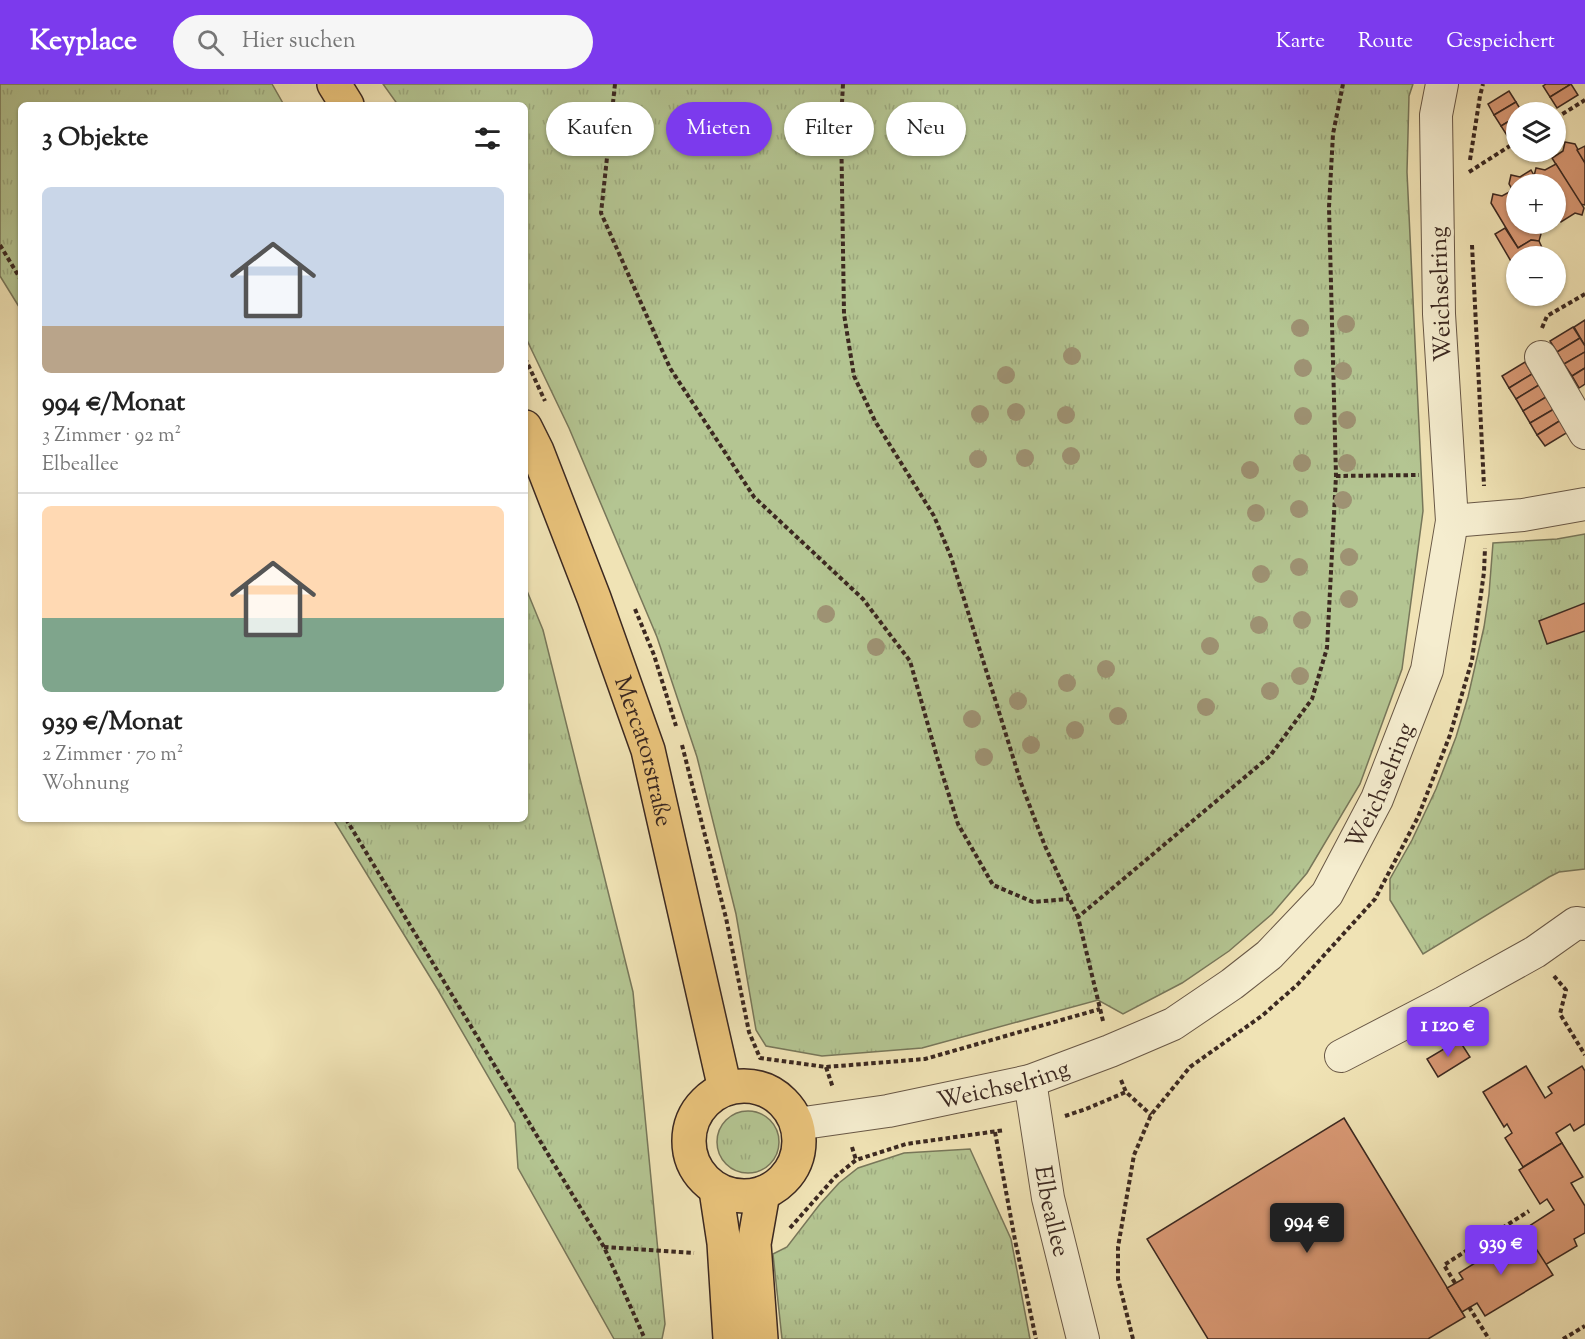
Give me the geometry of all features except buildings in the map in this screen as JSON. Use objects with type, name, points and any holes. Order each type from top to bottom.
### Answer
[{"type":"main road","points":[[334,84],[345,102]]},
{"type":"main road","name":"Mercatorstraße","points":[[528,433],[594,598],[648,750],[724,1089]]},
{"type":"main road","points":[[742,1085],[760,1088],[776,1095],[789,1108],[796,1124],[800,1141],[797,1157],[789,1173],[778,1185],[763,1193],[747,1197],[731,1196],[716,1190],[702,1178],[692,1163],[688,1146],[689,1128],[696,1111],[709,1098],[724,1089],[742,1085]]},
{"type":"main road","points":[[716,1190],[724,1243],[730,1339]]},
{"type":"main road","points":[[761,1339],[754,1244],[763,1193]]},
{"type":"street","name":"Weichselring","points":[[796,1124],[888,1111],[1030,1081],[1173,1024],[1232,984],[1269,955],[1327,894],[1377,799],[1427,670],[1452,522],[1439,303],[1436,116],[1442,84]]},
{"type":"street","points":[[1541,357],[1585,434]]},
{"type":"street","points":[[1452,522],[1523,515],[1585,504]]},
{"type":"street","points":[[1341,1056],[1443,1003],[1535,952],[1581,923]]},
{"type":"street","name":"Elbeallee","points":[[1030,1081],[1048,1198],[1083,1339]]},
{"type":"path","points":[[615,84],[601,213],[670,368],[754,497],[863,599],[910,661],[958,824],[993,885],[1033,902],[1069,899]]},
{"type":"path","points":[[760,1058],[826,1067],[925,1059],[1100,1009],[1078,917],[1045,846],[1021,783],[951,556],[934,516],[875,421],[854,376],[844,314],[841,121],[843,84]]},
{"type":"path","points":[[1078,917],[1270,756],[1312,699],[1327,648],[1336,476],[1329,207],[1333,134],[1343,84]]},
{"type":"path","points":[[1483,84],[1479,96],[1468,173],[1506,148]]},
{"type":"path","points":[[1566,112],[1585,100]]},
{"type":"path","points":[[1472,242],[1486,519]]},
{"type":"path","points":[[0,245],[18,275]]},
{"type":"path","points":[[1541,357],[1541,334],[1547,316],[1585,294]]},
{"type":"path","points":[[1336,476],[1449,475]]},
{"type":"path","points":[[348,822],[604,1247],[644,1337]]},
{"type":"path","points":[[1535,952],[1566,990],[1560,1014],[1585,1055]]},
{"type":"path","points":[[1126,1092],[1151,1115],[1134,1155],[1118,1247],[1118,1279],[1133,1339]]},
{"type":"path","points":[[856,1161],[906,1144],[995,1132],[1036,1339]]},
{"type":"path","points":[[1455,1283],[1444,1265],[1529,1211]]},
{"type":"path","points":[[604,1247],[699,1254]]},
{"type":"path","points":[[1469,1307],[1489,1339]]},
{"type":"path","points":[[1563,1339],[1585,1326]]},
{"type":"green space","points":[[0,84],[272,84],[282,102],[18,102],[18,305],[0,276]]},
{"type":"green space","points":[[383,84],[1413,84],[1409,96],[1407,172],[1423,511],[1402,669],[1360,784],[1307,873],[1272,914],[1229,951],[1182,983],[1123,1014],[1098,1000],[922,1048],[822,1056],[766,1046],[756,1030],[736,914],[697,757],[657,637],[569,428],[528,342],[528,102],[396,102]]},
{"type":"green space","points":[[1585,534],[1585,869],[1559,872],[1549,877],[1423,954],[1390,900],[1390,879],[1412,840],[1436,789],[1456,737],[1484,627],[1493,543],[1557,539]]},
{"type":"green space","points":[[528,593],[543,630],[633,992],[665,1324],[662,1339],[614,1339],[518,1168],[515,1123],[438,990],[335,822],[528,822]]},
{"type":"green space","points":[[748,1111],[760,1113],[770,1120],[777,1130],[779,1142],[777,1154],[770,1164],[760,1171],[748,1173],[736,1171],[726,1164],[719,1154],[717,1142],[719,1130],[726,1120],[736,1113]]},
{"type":"green space","points":[[970,1149],[1011,1239],[1030,1339],[782,1339],[773,1254],[787,1247],[839,1183],[858,1168],[904,1153]]}]
